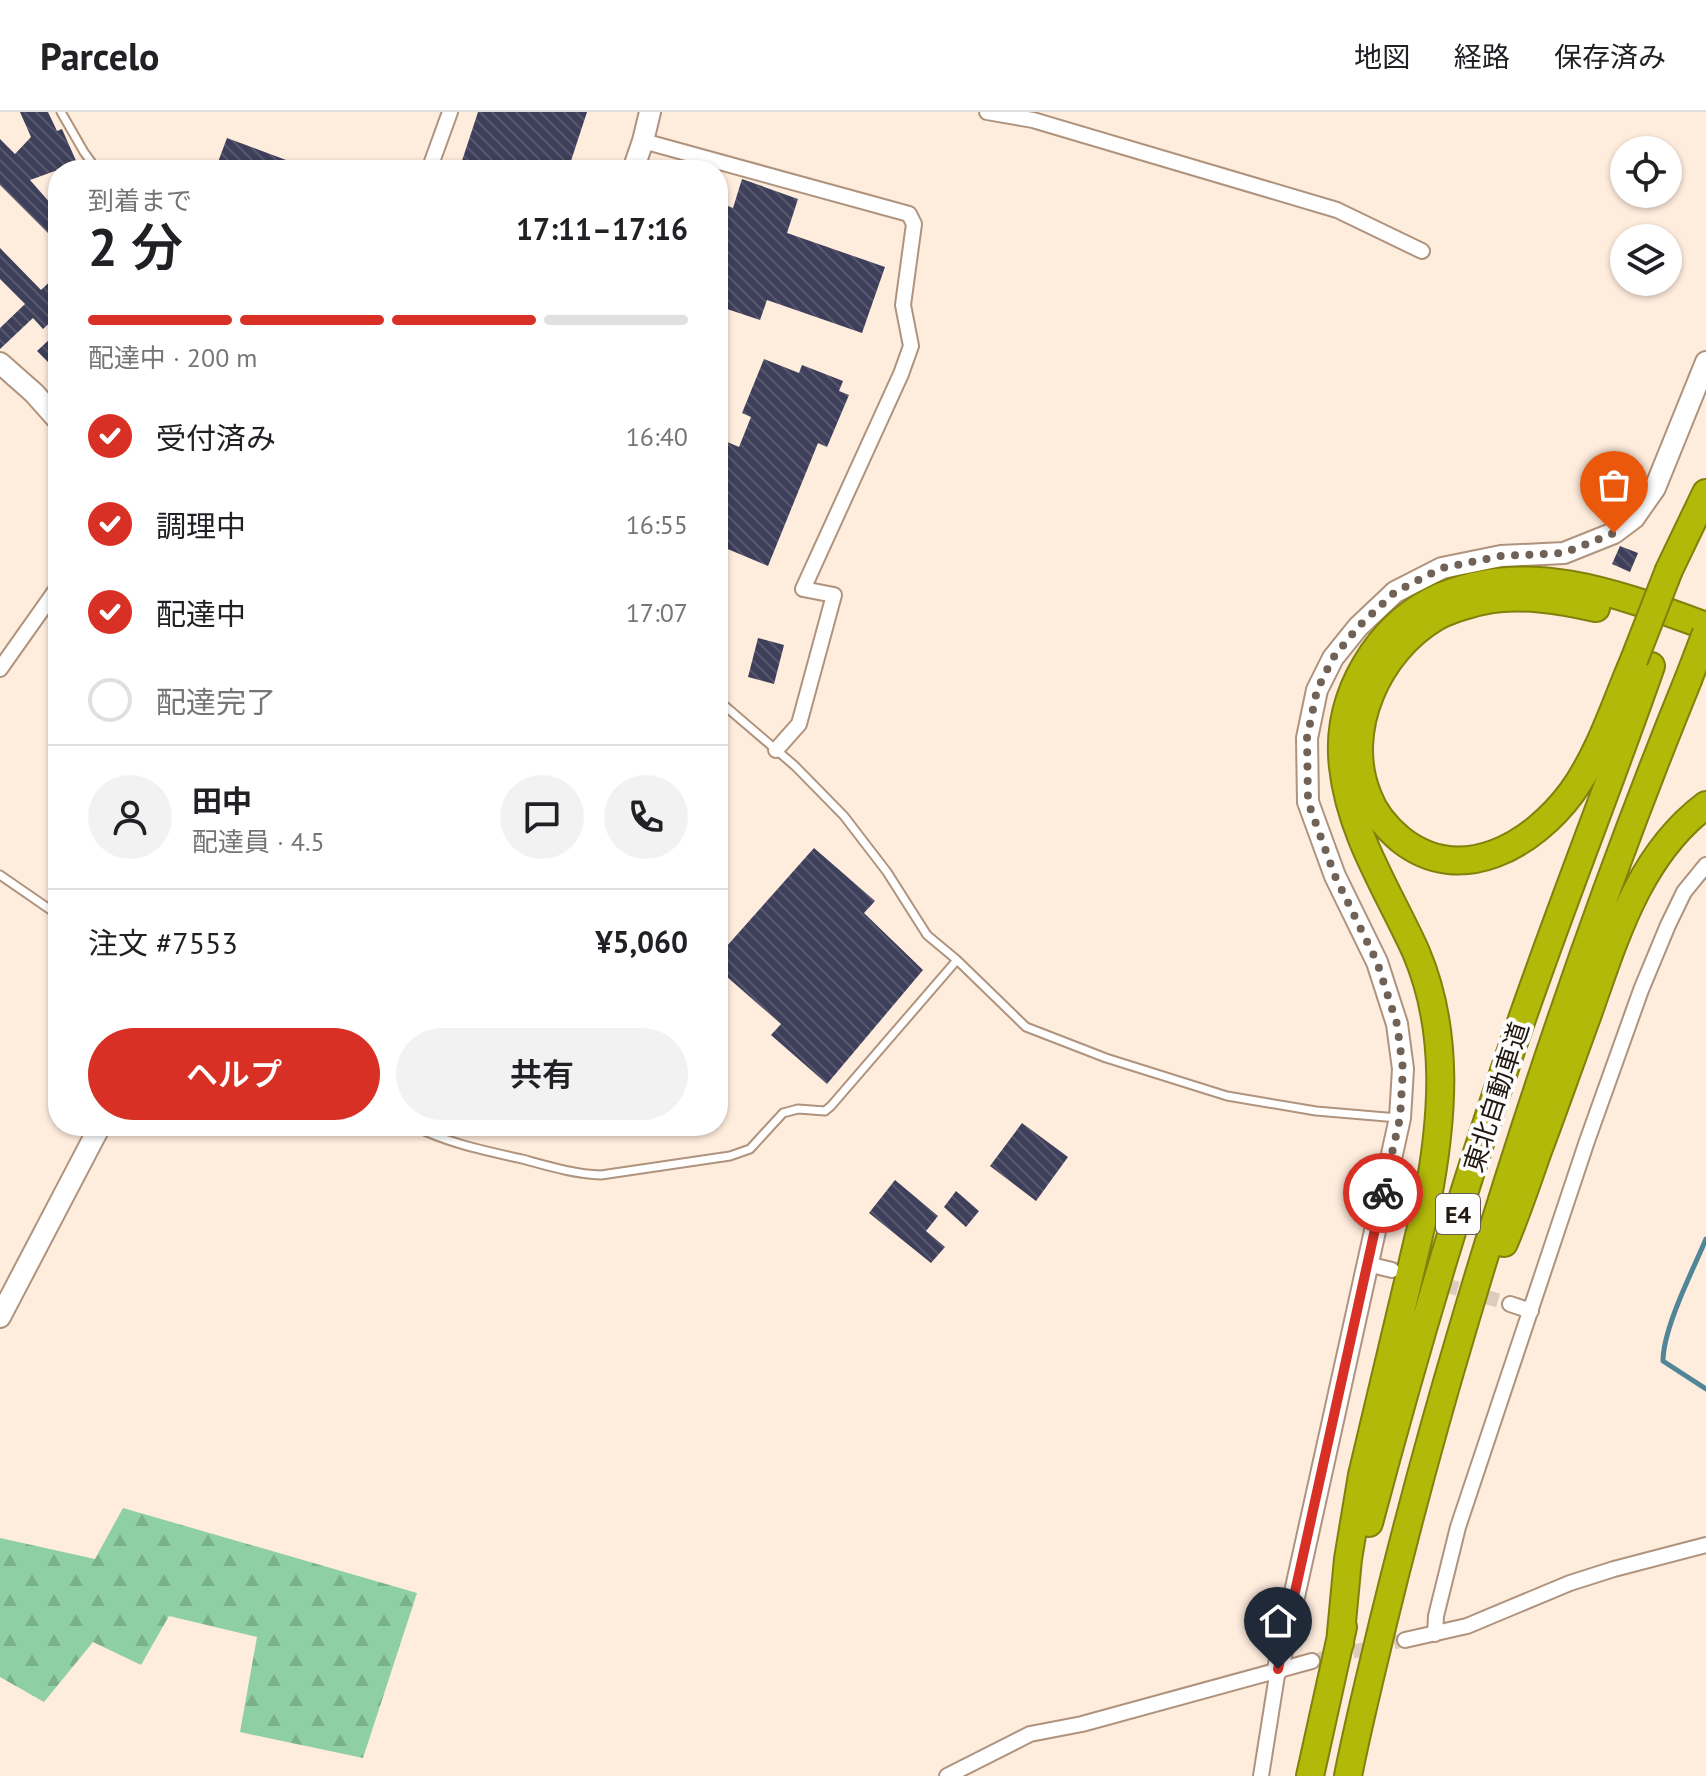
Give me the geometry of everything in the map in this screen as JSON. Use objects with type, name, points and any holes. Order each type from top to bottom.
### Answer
[{"type":"highway","points":[[1677,574],[1706,493]]},
{"type":"highway","name":"東北自動車道","points":[[1310,1776],[1381,1479],[1471,1173],[1642,663],[1677,574],[1706,525]]},
{"type":"highway","points":[[1340,1643],[1348,1559],[1360,1489],[1427,1202],[1441,1092],[1440,1054],[1427,984],[1417,955],[1359,832],[1346,790],[1342,734],[1352,690],[1377,647],[1413,612],[1457,590],[1479,584],[1533,579],[1585,587],[1641,602],[1706,626]]},
{"type":"highway","points":[[1642,663],[1572,792],[1548,820],[1527,838],[1502,851],[1457,860],[1431,856],[1409,846],[1392,832],[1367,795],[1361,772],[1360,746],[1368,698],[1395,652],[1436,617],[1485,600],[1511,598],[1570,602],[1608,610],[1706,644]]},
{"type":"highway","name":"東北自動車道","points":[[1349,1772],[1410,1514],[1494,1222],[1584,954],[1706,633]]},
{"type":"highway","points":[[1455,1356],[1512,1226],[1628,907],[1652,862],[1670,838],[1688,818],[1706,805]]},
{"type":"street","points":[[433,160],[450,112]]},
{"type":"street","points":[[636,160],[650,112]]},
{"type":"street","points":[[987,112],[1033,120],[1337,210],[1422,251]]},
{"type":"street","points":[[643,141],[712,160]]},
{"type":"street","points":[[728,164],[909,214],[914,224],[903,305],[911,346],[803,589],[834,595],[799,724],[776,750]]},
{"type":"street","points":[[1261,1776],[1278,1669],[1400,1118],[1403,1069],[1397,1024],[1377,962],[1335,876],[1308,802],[1307,738],[1317,690],[1333,658],[1358,627],[1395,592],[1442,568],[1501,556],[1564,553],[1614,533],[1634,518],[1655,488],[1706,362]]},
{"type":"street","points":[[0,363],[48,409]]},
{"type":"street","points":[[0,669],[48,601]]},
{"type":"street","points":[[1435,1634],[1436,1616],[1458,1527],[1587,1141],[1641,990],[1684,892],[1706,865]]},
{"type":"street","points":[[0,1317],[95,1136]]},
{"type":"street","points":[[1367,1264],[1392,1270]]},
{"type":"street","points":[[1510,1304],[1531,1311]]},
{"type":"street","points":[[1405,1640],[1467,1626],[1570,1583],[1706,1545]]},
{"type":"street","points":[[947,1776],[1030,1734],[1082,1724],[1312,1661]]},
{"type":"lane","points":[[61,112],[90,160]]},
{"type":"lane","points":[[728,709],[795,766],[844,816],[887,872],[927,935],[1026,1027],[1106,1058],[1227,1096],[1316,1111],[1400,1118]]},
{"type":"lane","points":[[0,875],[48,908]]},
{"type":"lane","points":[[441,1136],[583,1174],[601,1175],[730,1156],[750,1149],[783,1113],[798,1109],[825,1111],[831,1106],[957,960]]},
{"type":"green space","points":[[123,1508],[417,1593],[363,1758],[240,1732],[257,1637],[169,1616],[141,1665],[93,1642],[44,1702],[0,1677],[0,1538],[95,1559]]},
{"type":"building","points":[[20,112],[48,112],[57,131],[62,129],[76,160],[48,160],[48,173],[30,180],[48,201],[48,233],[0,185],[0,139],[15,154],[31,137]]},
{"type":"building","points":[[478,112],[587,112],[571,160],[462,160]]},
{"type":"building","points":[[227,138],[286,160],[219,160]]},
{"type":"building","points":[[742,179],[798,199],[787,233],[885,267],[862,333],[767,300],[760,320],[728,309],[728,206],[733,208]]},
{"type":"building","points":[[0,248],[41,290],[48,283],[48,324],[43,329],[33,318],[0,349],[0,328],[25,304],[0,279]]},
{"type":"building","points":[[48,341],[48,362],[37,351]]},
{"type":"building","points":[[764,359],[799,373],[802,365],[843,381],[839,391],[849,395],[827,447],[818,443],[768,566],[728,549],[728,442],[739,447],[751,417],[742,413]]},
{"type":"building","points":[[1620,546],[1638,553],[1630,572],[1612,564]]},
{"type":"building","points":[[758,638],[784,645],[774,684],[748,677]]},
{"type":"building","points":[[814,848],[875,901],[864,913],[923,970],[827,1084],[771,1035],[781,1024],[728,978],[728,945]]},
{"type":"building","points":[[1022,1123],[1068,1157],[1036,1201],[990,1166]]},
{"type":"building","points":[[895,1180],[938,1216],[926,1231],[945,1247],[931,1263],[869,1213]]},
{"type":"building","points":[[956,1191],[979,1211],[966,1227],[944,1207]]},
{"type":"waterway","points":[[1706,1239],[1673,1316],[1663,1361],[1706,1389]]},
{"type":"tunnel","points":[[1404,1273],[1510,1304]]},
{"type":"tunnel","points":[[1312,1661],[1405,1640]]},
{"type":"way so far","points":[[1383,1193],[1400,1118],[1403,1069],[1397,1024],[1377,962],[1335,876],[1308,802],[1307,738],[1317,690],[1333,658],[1358,627],[1395,592],[1442,568],[1501,556],[1564,553],[1614,533]]},
{"type":"route","points":[[1278,1669],[1383,1193]]}]
